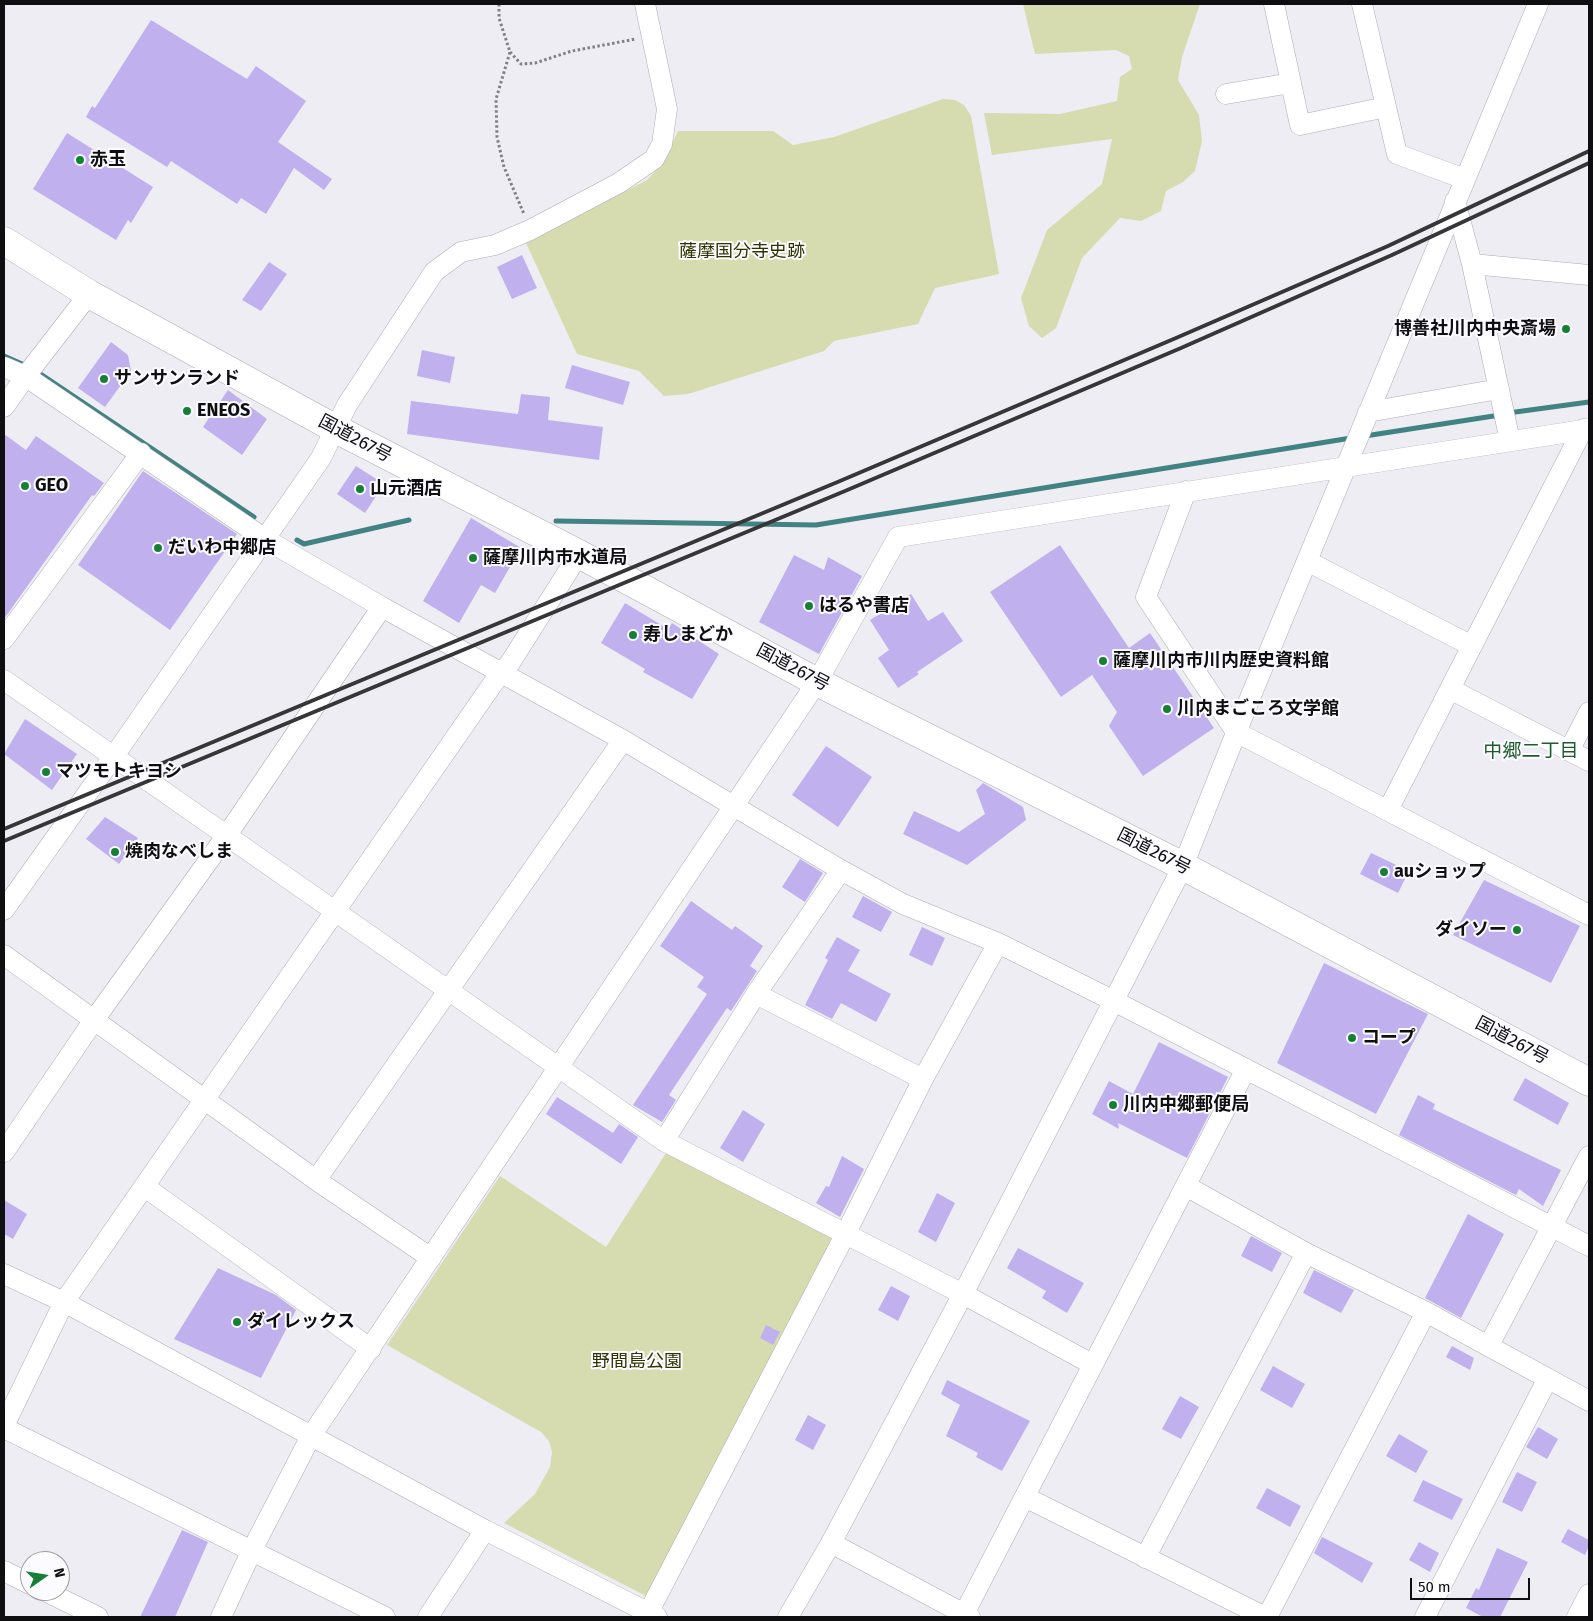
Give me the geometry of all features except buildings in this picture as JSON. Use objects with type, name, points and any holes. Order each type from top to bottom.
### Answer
[{"type":"highway","name":"国道267号","points":[[4,241],[89,294],[336,429],[579,554],[817,682],[1183,866],[1589,1082]]},
{"type":"street","points":[[4,910],[114,756],[321,458],[347,405],[434,272],[461,252],[494,245],[530,230],[619,183],[654,159],[662,144],[667,109],[645,4]]},
{"type":"street","points":[[1274,4],[1300,125],[1386,107]]},
{"type":"street","points":[[1362,4],[1397,154],[1464,179]]},
{"type":"street","points":[[788,1617],[830,1543],[963,1294],[1112,1000],[1183,866],[1236,732],[1538,4]]},
{"type":"street","points":[[1226,94],[1291,83]]},
{"type":"street","points":[[1455,201],[1472,264],[1508,433]]},
{"type":"street","points":[[1472,264],[1589,275]]},
{"type":"street","points":[[1566,273],[1589,264]]},
{"type":"street","points":[[4,407],[29,371],[89,294]]},
{"type":"street","points":[[4,367],[29,371],[141,453],[265,539],[382,608],[623,740],[734,804],[841,870],[903,904],[998,943],[1112,1000],[1589,1246]]},
{"type":"street","points":[[1365,421],[1500,396]]},
{"type":"street","points":[[221,1617],[252,1550],[311,1436],[371,1350],[817,682],[898,537],[1186,491],[1349,460],[1508,433],[1586,429]]},
{"type":"street","points":[[1388,810],[1586,429]]},
{"type":"street","points":[[4,640],[141,453]]},
{"type":"street","points":[[1186,491],[1146,597],[1236,732],[1589,915]]},
{"type":"street","points":[[385,1617],[4,1427],[64,1302],[510,663],[579,554]]},
{"type":"street","points":[[1307,561],[1472,646]]},
{"type":"street","points":[[4,1152],[94,1020],[227,835],[382,608]]},
{"type":"street","points":[[4,680],[664,1141],[963,1294],[1092,1364]]},
{"type":"street","points":[[1450,689],[1589,761]]},
{"type":"street","points":[[1569,751],[1589,712]]},
{"type":"street","points":[[316,1180],[623,740]]},
{"type":"street","points":[[664,1141],[756,994],[841,870]]},
{"type":"street","points":[[4,1274],[64,1302],[485,1530],[650,1616],[923,1079],[998,943]]},
{"type":"street","points":[[4,955],[316,1180],[431,1258]]},
{"type":"street","points":[[756,994],[923,1079]]},
{"type":"street","points":[[830,1543],[967,1616],[1092,1364],[1246,1069]]},
{"type":"street","points":[[1489,1346],[1589,1156]]},
{"type":"street","points":[[1186,1186],[1306,1253],[1426,1312],[1589,1401]]},
{"type":"street","points":[[145,1187],[371,1350]]},
{"type":"street","points":[[1145,1558],[1306,1253]]},
{"type":"street","points":[[1025,1497],[1266,1617],[1426,1312]]},
{"type":"street","points":[[1425,1617],[1548,1380]]},
{"type":"street","points":[[428,1617],[485,1530]]},
{"type":"street","points":[[4,1570],[20,1579]]},
{"type":"street","points":[[1577,1617],[1589,1594]]},
{"type":"street","points":[[57,1601],[69,1611],[98,1617]]},
{"type":"path","points":[[499,4],[499,18],[510,52],[521,64],[535,63],[572,51],[651,36]]},
{"type":"path","points":[[510,52],[496,99],[497,137],[504,167],[530,230]]},
{"type":"green space","points":[[1023,4],[1200,4],[1182,57],[1178,80],[1199,115],[1202,141],[1195,171],[1183,182],[1166,191],[1161,211],[1141,221],[1120,218],[1082,258],[1056,328],[1042,338],[1029,326],[1021,298],[1047,230],[1102,184],[1112,139],[992,155],[984,113],[1060,114],[1117,101],[1120,77],[1132,69],[1129,56],[1116,50],[1035,54]]},
{"type":"green space","name":"薩摩国分寺史跡","points":[[943,99],[955,100],[964,105],[971,116],[999,274],[935,288],[918,324],[834,341],[824,351],[688,394],[664,396],[639,371],[577,354],[526,243],[647,180],[662,164],[678,131],[773,131],[793,145],[834,137]]},
{"type":"green space","name":"野間島公園","points":[[668,1150],[831,1236],[833,1242],[648,1597],[504,1523],[535,1494],[550,1467],[552,1452],[549,1441],[541,1432],[387,1345],[500,1176],[606,1247]]},
{"type":"waterway","points":[[4,356],[29,367]]},
{"type":"waterway","points":[[36,371],[254,517]]},
{"type":"waterway","points":[[1508,413],[1589,402]]},
{"type":"waterway","points":[[1365,436],[1500,415]]},
{"type":"waterway","points":[[556,521],[816,525],[1351,438]]},
{"type":"waterway","points":[[297,540],[304,544],[409,520]]},
{"type":"railway","points":[[4,829],[840,481],[1176,338],[1388,246],[1589,151]]},
{"type":"railway","points":[[4,841],[845,491],[1181,348],[1392,255],[1589,163]]},
{"type":"place","name":"赤玉","points":[[80,160]]},
{"type":"place","name":"博善社川内中央斎場","points":[[1566,329]]},
{"type":"place","name":"サンサンランド","points":[[104,379]]},
{"type":"place","name":"ENEOS","points":[[187,411]]},
{"type":"place","name":"GEO","points":[[25,486]]},
{"type":"place","name":"山元酒店","points":[[360,489]]},
{"type":"place","name":"だいわ中郷店","points":[[158,548]]},
{"type":"place","name":"薩摩川内市水道局","points":[[473,558]]},
{"type":"place","name":"はるや書店","points":[[809,606]]},
{"type":"place","name":"寿しまどか","points":[[633,635]]},
{"type":"place","name":"薩摩川内市川内歴史資料館","points":[[1103,661]]},
{"type":"place","name":"川内まごころ文学館","points":[[1167,709]]},
{"type":"place","name":"マツモトキヨシ","points":[[46,772]]},
{"type":"place","name":"焼肉なべしま","points":[[115,852]]},
{"type":"place","name":"auショップ","points":[[1384,872]]},
{"type":"place","name":"ダイソー","points":[[1517,930]]},
{"type":"place","name":"コープ","points":[[1352,1038]]},
{"type":"place","name":"川内中郷郵便局","points":[[1113,1105]]},
{"type":"place","name":"ダイレックス","points":[[237,1322]]},
{"type":"district","name":"中郷二丁目","points":[[1531,752]]}]
